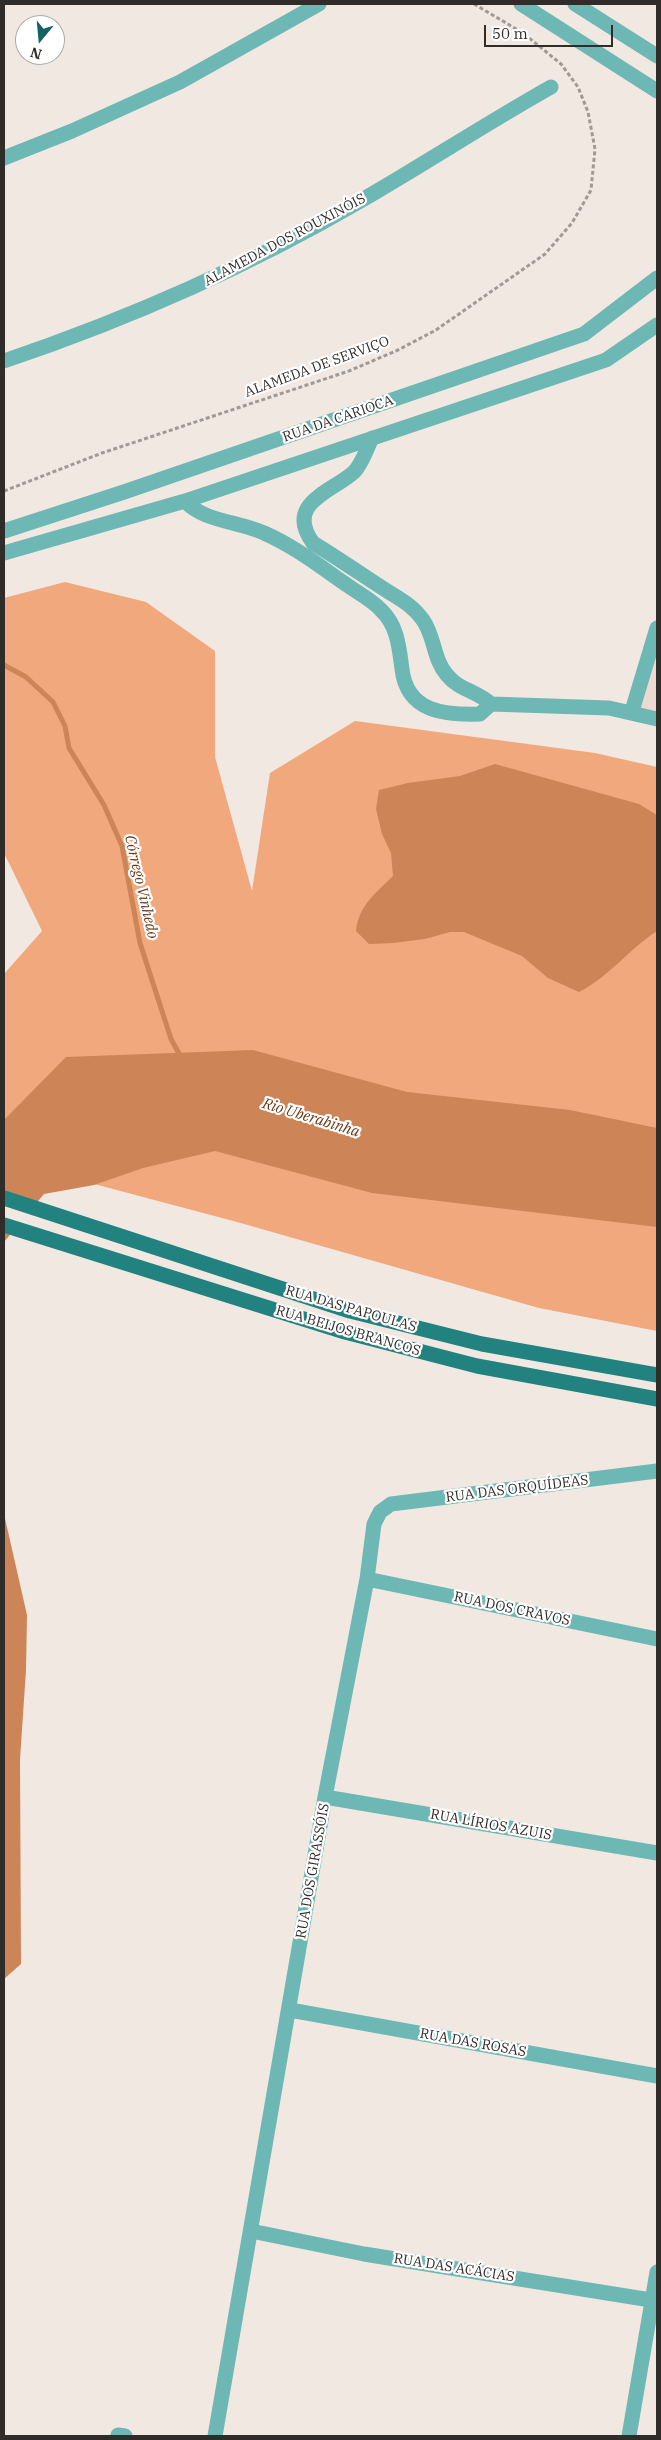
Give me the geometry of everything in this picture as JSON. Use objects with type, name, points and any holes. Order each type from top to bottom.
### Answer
[{"type":"main road","name":"RUA DAS PAPOULAS","points":[[4,1198],[350,1311],[482,1344],[657,1375]]},
{"type":"main road","name":"RUA BEIJOS BRANCOS","points":[[4,1225],[355,1335],[477,1366],[657,1399]]},
{"type":"street","points":[[4,158],[72,131],[180,82],[319,4]]},
{"type":"street","points":[[521,4],[657,91]]},
{"type":"street","points":[[575,4],[657,56]]},
{"type":"street","name":"ALAMEDA DOS ROUXINÓIS","points":[[4,361],[77,336],[188,290],[264,253],[362,201],[551,87]]},
{"type":"street","name":"RUA DA CARIOCA","points":[[4,531],[124,492],[584,334],[657,278]]},
{"type":"street","name":"RUA DA CARIOCA","points":[[4,553],[185,501],[606,360],[657,325]]},
{"type":"street","points":[[372,438],[355,471],[311,502],[305,516],[306,530],[313,543],[399,597],[417,612],[430,632],[436,657],[446,675],[461,688],[481,695],[491,704],[593,706],[632,711],[657,719]]},
{"type":"street","points":[[185,501],[192,509],[215,518],[248,526],[279,540],[381,609],[387,617],[400,646],[404,678],[412,695],[420,703],[439,713],[450,715],[480,714],[491,704]]},
{"type":"street","points":[[337,578],[346,564]]},
{"type":"street","points":[[632,711],[657,628]]},
{"type":"street","name":"RUA DAS ORQUÍDEAS","points":[[380,1512],[391,1504],[657,1471]]},
{"type":"street","name":"RUA DOS GIRASSÓIS","points":[[215,2436],[290,2010],[325,1797],[367,1579],[374,1524],[380,1512]]},
{"type":"street","name":"RUA DOS CRAVOS","points":[[367,1579],[657,1639]]},
{"type":"street","name":"RUA LÍRIOS AZUIS","points":[[325,1797],[657,1853]]},
{"type":"street","name":"RUA DAS ROSAS","points":[[290,2010],[657,2076]]},
{"type":"street","name":"RUA DAS ACÁCIAS","points":[[251,2231],[364,2254],[655,2300]]},
{"type":"street","points":[[629,2436],[655,2300],[657,2272]]},
{"type":"path","name":"ALAMEDA DE SERVIÇO","points":[[4,491],[102,453],[348,371],[398,350],[436,330],[545,254],[572,222],[591,190],[595,149],[588,112],[578,87],[561,64],[545,49],[523,33],[474,4]]},
{"type":"shaded area","points":[[65,582],[146,602],[215,651],[215,757],[252,891],[270,773],[355,721],[595,753],[657,767],[657,1331],[539,1308],[237,1222],[4,1160],[4,974],[42,931],[4,853],[4,598]]},
{"type":"shaded area","points":[[657,628],[657,719],[632,711]]},
{"type":"water","points":[[495,764],[639,804],[657,815],[657,931],[600,979],[579,992],[548,978],[522,956],[464,932],[450,932],[425,939],[369,944],[356,931],[364,907],[374,894],[393,876],[391,853],[382,834],[376,809],[379,790],[408,783],[460,776]]},
{"type":"water","name":"Rio Uberabinha","points":[[253,1050],[407,1092],[570,1110],[657,1128],[657,1227],[372,1193],[215,1151],[143,1168],[94,1185],[44,1194],[4,1242],[4,1120],[66,1057]]},
{"type":"water","points":[[4,1514],[27,1615],[26,1670],[20,1759],[21,1964],[4,1979]]},
{"type":"pier","points":[[4,1195],[37,1206],[16,1232],[4,1228]]},
{"type":"waterway","name":"Córrego Vinhedo","points":[[4,665],[26,677],[53,702],[65,726],[69,748],[104,805],[122,846],[140,943],[171,1039],[182,1059]]}]
